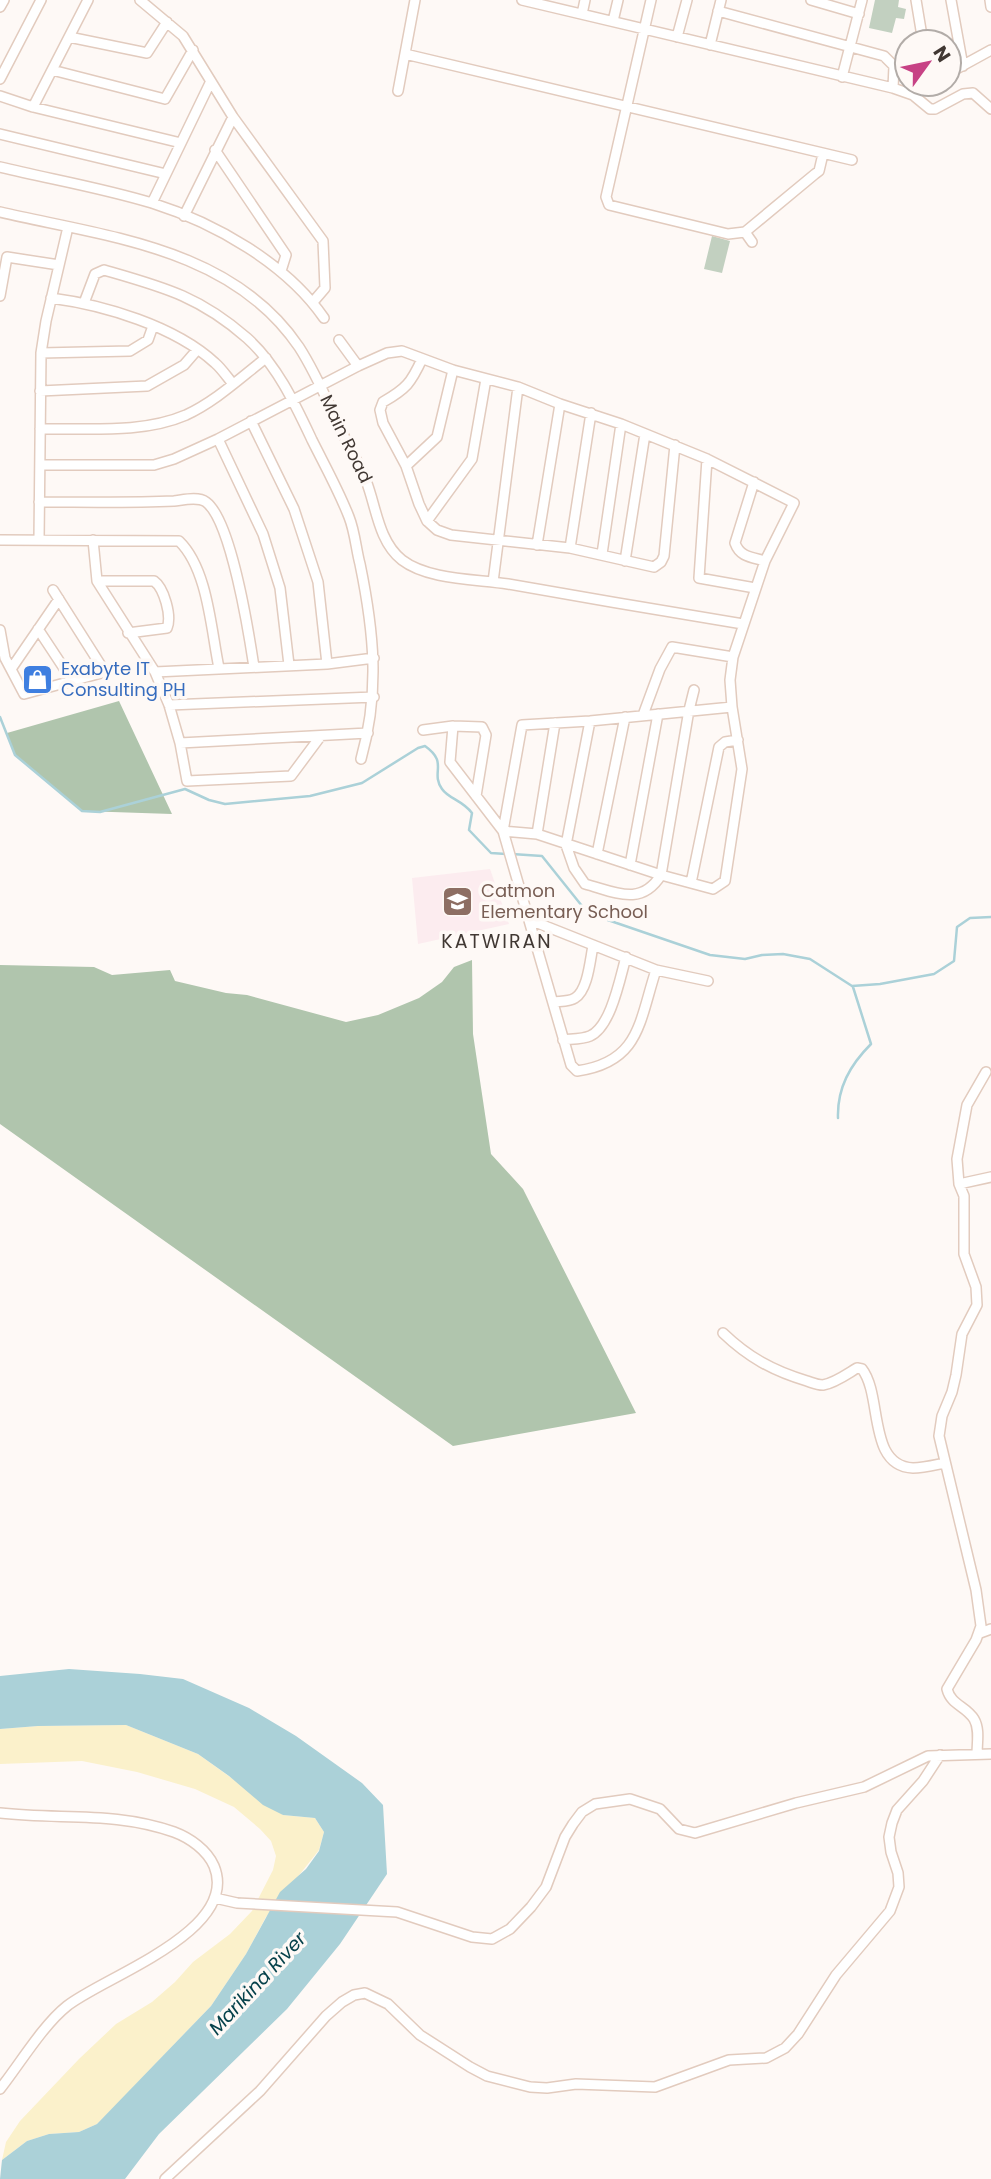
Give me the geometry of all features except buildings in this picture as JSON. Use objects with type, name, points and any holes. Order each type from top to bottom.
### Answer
[{"type":"street","points":[[0,7],[4,0]]},
{"type":"street","points":[[0,79],[41,0]]},
{"type":"street","points":[[33,107],[88,0]]},
{"type":"street","points":[[140,0],[183,36],[233,117],[323,241],[325,288],[313,302]]},
{"type":"street","points":[[398,91],[415,0]]},
{"type":"street","points":[[522,0],[550,3],[643,30],[893,88]]},
{"type":"street","points":[[582,13],[585,0]]},
{"type":"street","points":[[613,21],[618,0]]},
{"type":"street","points":[[651,0],[606,197],[610,205],[728,234],[745,232],[819,171],[823,154]]},
{"type":"street","points":[[677,37],[687,0]]},
{"type":"street","points":[[710,45],[721,0]]},
{"type":"street","points":[[811,0],[859,14]]},
{"type":"street","points":[[842,77],[862,0]]},
{"type":"street","points":[[916,0],[921,28]]},
{"type":"street","points":[[951,0],[956,28]]},
{"type":"street","points":[[990,0],[991,7]]},
{"type":"street","points":[[718,10],[850,46],[890,60],[893,64]]},
{"type":"street","points":[[69,37],[147,53],[167,22]]},
{"type":"street","points":[[52,70],[165,99],[193,50]]},
{"type":"street","points":[[963,65],[991,50]]},
{"type":"street","points":[[405,54],[852,160]]},
{"type":"street","points":[[152,203],[210,83]]},
{"type":"street","points":[[963,94],[973,93],[991,109]]},
{"type":"street","points":[[0,96],[33,107],[181,143]]},
{"type":"street","points":[[917,98],[930,109],[934,109],[955,98]]},
{"type":"street","points":[[184,216],[233,117]]},
{"type":"street","points":[[0,134],[166,174]]},
{"type":"street","points":[[215,150],[286,255],[281,271]]},
{"type":"street","points":[[0,167],[152,203],[184,216],[247,248],[281,271],[313,302],[324,318]]},
{"type":"street","name":"Main Road","points":[[0,212],[153,246],[192,260],[251,295],[275,316],[298,346],[320,385],[365,476],[382,530],[391,549],[400,559],[425,573],[743,624]]},
{"type":"street","points":[[39,540],[41,352],[68,227]]},
{"type":"street","points":[[745,232],[752,242]]},
{"type":"street","points":[[0,296],[7,257],[59,265]]},
{"type":"street","points":[[85,303],[95,274],[104,270],[170,289],[216,314],[248,339],[266,358],[293,398],[350,519],[365,587],[374,658],[374,697],[361,759]]},
{"type":"street","points":[[51,299],[85,303],[153,326],[215,363],[233,384]]},
{"type":"street","points":[[41,352],[130,351],[148,340],[153,326]]},
{"type":"street","points":[[339,340],[358,366]]},
{"type":"street","points":[[40,391],[147,386],[184,365],[197,351]]},
{"type":"street","points":[[40,465],[154,465],[192,452],[358,366],[387,353],[402,351],[453,370],[518,387],[621,424],[708,459],[794,503],[765,561],[733,657],[730,680],[732,707],[742,769],[725,881],[713,889],[661,875],[537,834],[503,831]]},
{"type":"street","points":[[40,429],[136,427],[185,415],[209,402],[266,358]]},
{"type":"street","points":[[422,359],[411,382],[403,391],[383,402],[380,410],[383,423],[428,521],[437,530],[451,535],[570,548],[654,567],[664,556],[675,445]]},
{"type":"street","points":[[405,466],[437,437],[453,370]]},
{"type":"street","points":[[428,521],[472,459],[486,379]]},
{"type":"street","points":[[493,582],[496,542],[518,387]]},
{"type":"street","points":[[537,545],[561,404]]},
{"type":"street","points":[[570,548],[591,413]]},
{"type":"street","points":[[251,421],[294,509],[318,582],[327,664]]},
{"type":"street","points":[[602,554],[621,424]]},
{"type":"street","points":[[625,561],[645,434]]},
{"type":"street","points":[[218,439],[263,534],[280,588],[289,665]]},
{"type":"street","points":[[708,459],[699,578],[755,588]]},
{"type":"street","points":[[754,482],[735,543],[737,550],[743,555],[765,561]]},
{"type":"street","points":[[39,502],[196,499],[206,502],[216,515],[230,552],[241,590],[254,667]]},
{"type":"street","points":[[0,540],[179,541],[188,549],[202,583],[219,668]]},
{"type":"street","points":[[93,540],[97,581],[155,672],[169,705],[187,781],[290,776],[320,737]]},
{"type":"street","points":[[97,581],[154,581],[160,586],[170,621],[167,628],[128,633]]},
{"type":"street","points":[[0,630],[2,646],[24,694],[105,672],[53,590]]},
{"type":"street","points":[[11,669],[59,599]]},
{"type":"street","points":[[38,629],[73,682]]},
{"type":"street","points":[[643,715],[660,669],[672,647],[733,657]]},
{"type":"street","points":[[155,672],[327,664],[374,658]]},
{"type":"street","points":[[590,721],[566,845],[574,868],[585,884],[628,896],[640,894],[653,888],[661,875],[694,690]]},
{"type":"street","points":[[169,705],[374,697]]},
{"type":"street","points":[[503,831],[522,724],[590,721],[732,707]]},
{"type":"street","points":[[630,864],[658,714]]},
{"type":"street","points":[[597,854],[625,717]]},
{"type":"street","points":[[537,834],[555,723]]},
{"type":"street","points":[[423,730],[453,726],[482,727],[486,735],[476,796]]},
{"type":"street","points":[[453,726],[450,762],[503,831],[570,1065],[577,1071],[598,1068],[618,1057],[631,1044],[656,970]]},
{"type":"street","points":[[180,743],[368,733]]},
{"type":"street","points":[[691,883],[719,747],[737,740]]},
{"type":"street","points":[[530,920],[656,970],[709,981]]},
{"type":"street","points":[[553,1002],[572,1000],[579,996],[593,946]]},
{"type":"street","points":[[563,1040],[589,1037],[600,1030],[609,1013],[626,957]]},
{"type":"street","points":[[977,1754],[974,1718],[952,1701],[947,1689],[980,1633],[976,1590],[939,1436],[940,1425],[952,1392],[962,1334],[977,1305],[976,1287],[964,1254],[964,1196],[959,1184],[957,1148],[965,1111],[986,1072]]},
{"type":"street","points":[[959,1184],[991,1177]]},
{"type":"street","points":[[723,1333],[742,1352],[757,1361],[818,1385],[830,1383],[857,1368],[862,1369],[874,1400],[881,1439],[889,1457],[897,1464],[912,1468],[945,1463]]},
{"type":"street","points":[[980,1633],[991,1629]]},
{"type":"street","points":[[215,1898],[245,1903],[379,1910],[411,1916],[472,1937],[492,1939],[510,1929],[531,1907],[546,1887],[565,1837],[573,1824],[582,1812],[595,1804],[630,1799],[660,1809],[679,1829],[695,1833],[796,1803],[864,1787],[920,1759],[940,1755],[991,1754]]},
{"type":"street","points":[[164,2179],[246,2105],[326,2016],[342,2001],[354,1995],[365,1993],[388,2004],[420,2035],[470,2067],[488,2076],[530,2087],[547,2088],[576,2084],[655,2087],[729,2060],[766,2058],[785,2048],[798,2034],[836,1975],[890,1911],[899,1887],[898,1873],[891,1852],[892,1822],[897,1810],[923,1781],[940,1755]]},
{"type":"street","points":[[0,1813],[111,1818],[174,1832],[188,1838],[203,1850],[212,1861],[217,1874],[215,1898],[201,1919],[150,1960],[68,2005],[58,2014],[0,2090]]},
{"type":"shaded area","name":"Catmon Elementary School","points":[[490,869],[509,924],[418,944],[412,878]]},
{"type":"green space","points":[[875,0],[899,0],[898,7],[906,9],[904,19],[896,18],[892,33],[869,28]]},
{"type":"green space","points":[[712,236],[730,241],[722,273],[704,269]]},
{"type":"green space","points":[[119,701],[172,814],[82,811],[15,755],[7,733]]},
{"type":"green space","points":[[472,960],[473,1034],[491,1154],[523,1189],[636,1413],[453,1446],[0,1124],[0,965],[94,967],[112,975],[170,970],[175,981],[247,995],[346,1022],[378,1015],[419,998],[442,982],[454,967]]},
{"type":"sand","points":[[126,1725],[198,1754],[283,1815],[315,1818],[324,1832],[319,1850],[266,1917],[246,1954],[211,2006],[97,2124],[79,2132],[49,2134],[27,2141],[2,2160],[6,2142],[20,2121],[116,2024],[152,2002],[193,1962],[230,1934],[252,1911],[273,1870],[276,1856],[271,1841],[260,1829],[234,1807],[195,1789],[137,1772],[82,1761],[0,1764],[0,1729]]},
{"type":"water","name":"Marikina River","points":[[69,1669],[183,1679],[249,1708],[296,1736],[362,1783],[383,1805],[387,1874],[340,1944],[287,2009],[159,2134],[125,2179],[0,2179],[2,2160],[27,2141],[49,2134],[79,2132],[97,2124],[211,2006],[246,1954],[280,1892],[306,1869],[319,1851],[324,1832],[315,1818],[283,1815],[263,1805],[198,1754],[126,1725],[0,1729],[0,1676]]},
{"type":"waterway","points":[[0,717],[15,755],[82,811],[100,812],[185,789],[225,804],[310,796],[362,783],[425,746],[438,763],[438,778],[442,789],[472,813],[469,830],[491,853],[506,854]]},
{"type":"waterway","points":[[512,854],[542,856],[582,906],[602,918],[710,955],[745,959],[783,954],[810,959],[852,986],[934,974],[954,961],[957,927],[970,918],[991,917]]},
{"type":"waterway","points":[[838,1118],[838,1107],[846,1078],[871,1044],[853,987]]},
{"type":"place","name":"Exabyte IT Consulting PH","points":[[38,679]]},
{"type":"place","name":"Catmon Elementary School","points":[[458,901]]},
{"type":"district","name":"KATWIRAN","points":[[497,941]]}]
